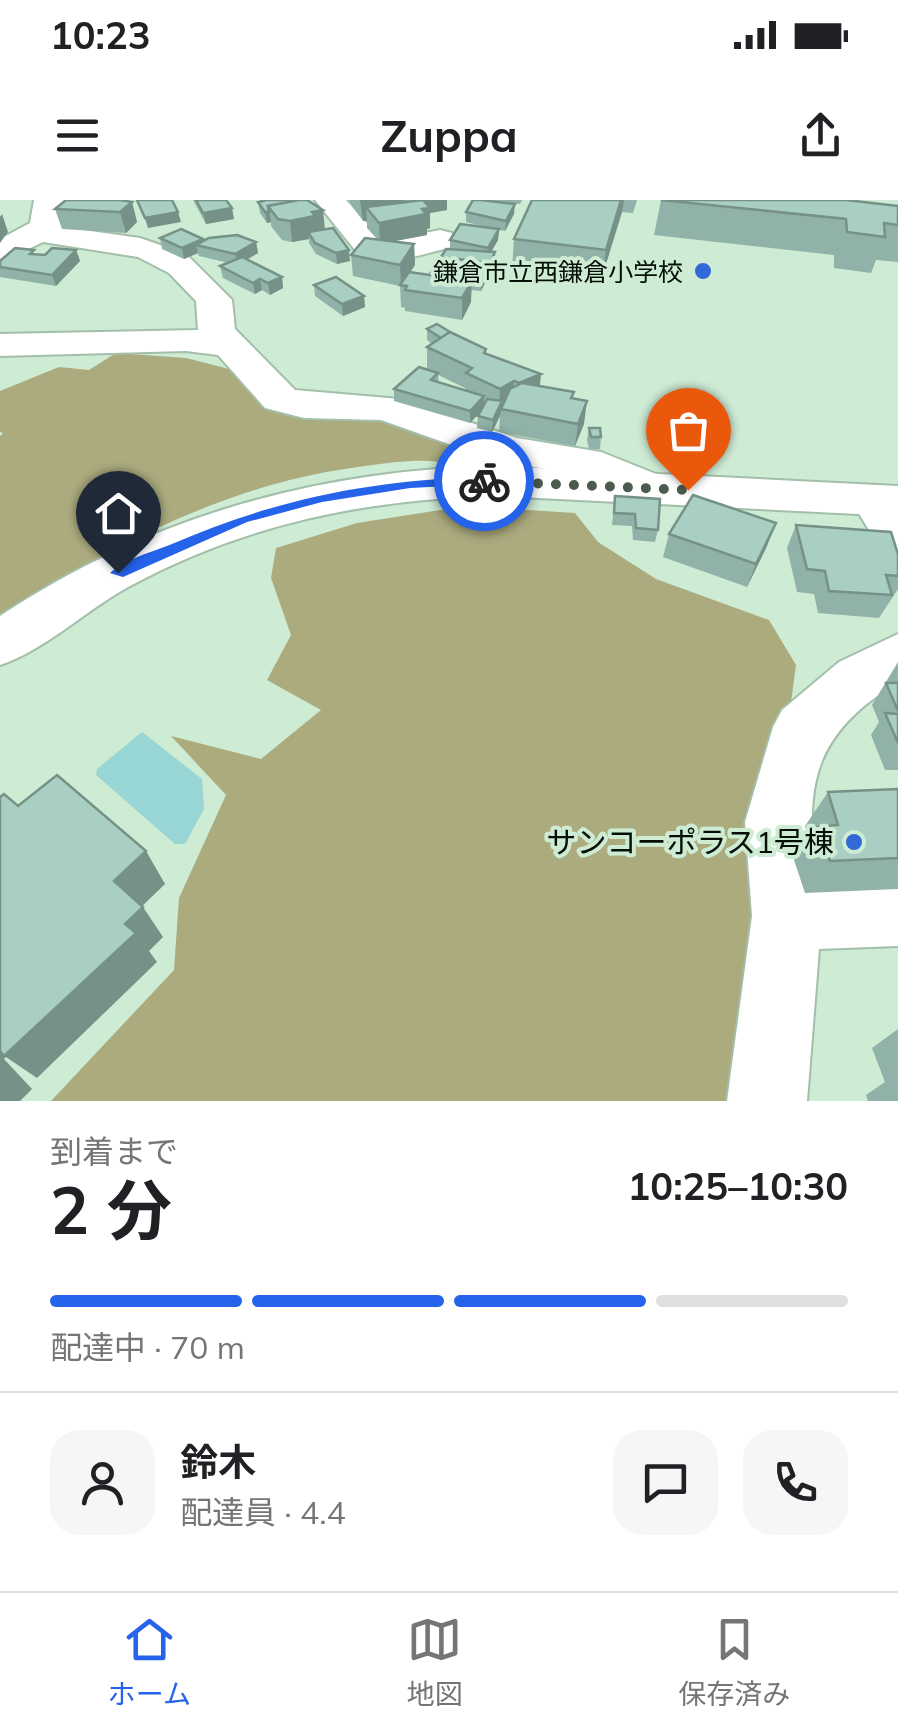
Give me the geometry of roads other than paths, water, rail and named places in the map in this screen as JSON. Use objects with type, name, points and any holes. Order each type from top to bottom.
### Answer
[{"type":"street","points":[[330,200],[375,253],[440,241]]},
{"type":"street","points":[[0,253],[54,211]]},
{"type":"street","points":[[54,211],[46,233],[74,242],[150,251],[170,258],[214,300],[216,332],[280,400],[304,406],[385,408],[510,450],[585,462],[650,488]]},
{"type":"street","points":[[0,345],[186,340],[226,345]]},
{"type":"street","points":[[0,644],[91,586],[242,519],[322,498],[410,484],[493,481],[650,488],[890,514]]},
{"type":"street","points":[[766,1101],[787,916],[776,822],[803,727],[859,678],[898,655]]},
{"type":"street","points":[[787,916],[898,913]]},
{"type":"water","points":[[142,732],[202,779],[204,809],[185,844],[175,844],[96,775],[97,769]]},
{"type":"place","name":"鎌倉市立西鎌倉小学校","points":[[703,271]]},
{"type":"place","name":"サンコーポラス1号棟","points":[[854,842]]}]
